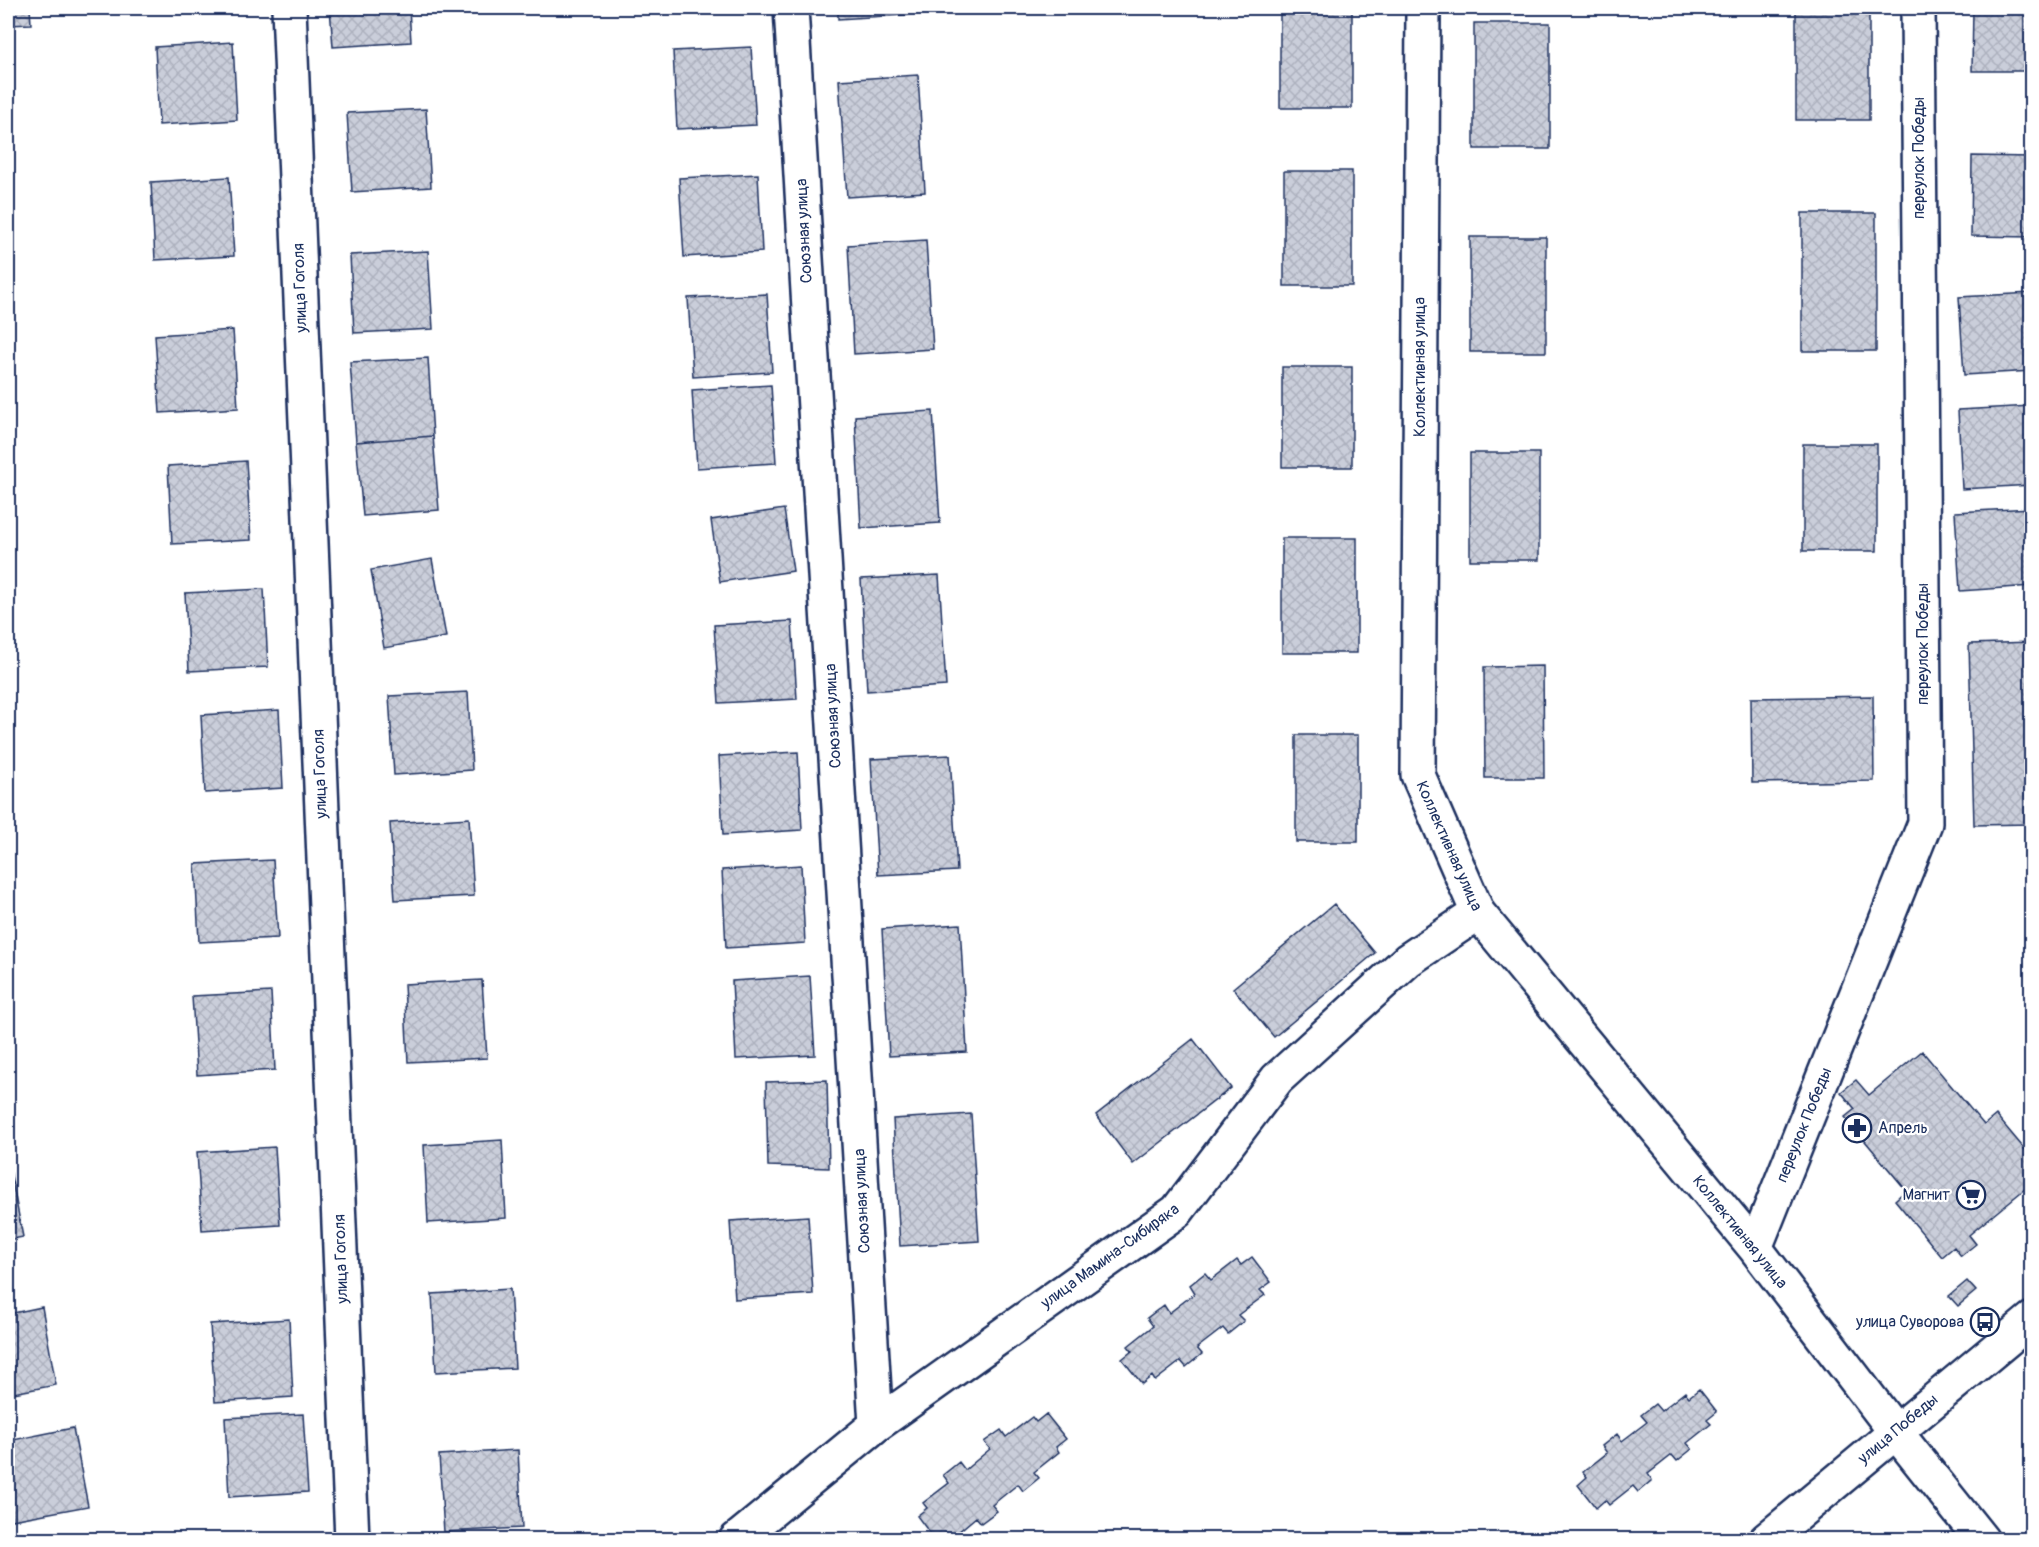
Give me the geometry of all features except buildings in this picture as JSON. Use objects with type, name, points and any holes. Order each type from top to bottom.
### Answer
[{"type":"street","name":"улица Гоголя","points":[[289,8],[352,1539]]},
{"type":"street","name":"Союзная улица","points":[[791,8],[876,1425]]},
{"type":"street","name":"Коллективная улица","points":[[1423,8],[1418,775],[1478,914],[1755,1248],[1894,1431]]},
{"type":"street","name":"переулок Победы","points":[[1755,1248],[1925,823],[1918,8]]},
{"type":"street","name":"улица Мамина-Сибиряка","points":[[736,1539],[876,1425],[1177,1211],[1277,1079],[1408,960],[1478,914]]},
{"type":"street","name":"улица Победы","points":[[1766,1539],[2031,1319]]},
{"type":"street","points":[[1894,1431],[1982,1539]]},
{"type":"place","name":"Апрель","points":[[1857,1128]]},
{"type":"place","name":"Магнит","points":[[1971,1195]]},
{"type":"place","name":"улица Суворова","points":[[1985,1322]]}]
